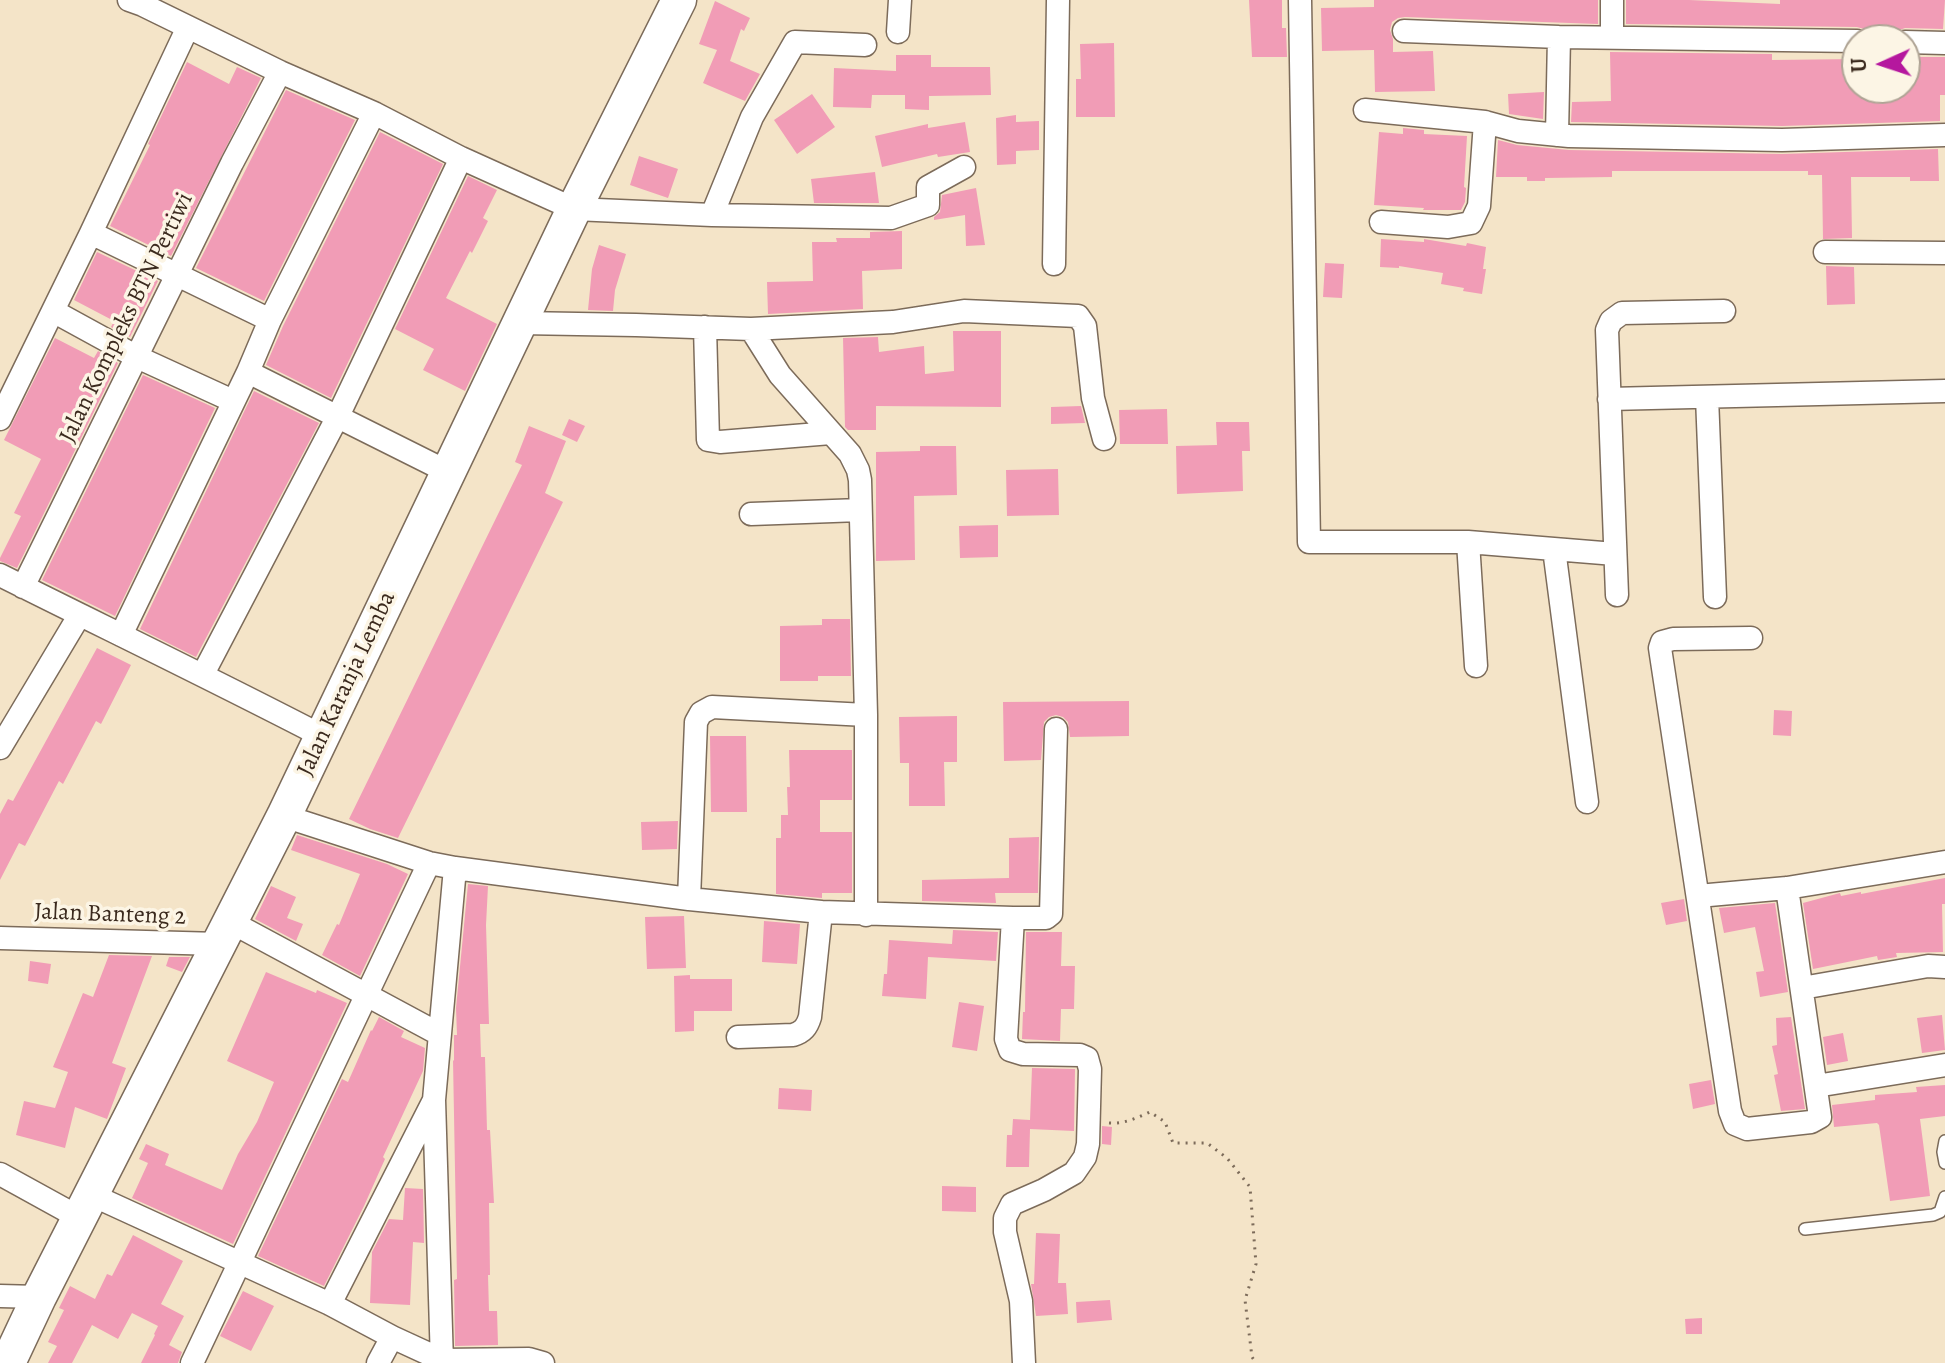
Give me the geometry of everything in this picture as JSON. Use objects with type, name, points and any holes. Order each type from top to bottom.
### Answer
[{"type":"main road","name":"Jalan Karanja Lemba","points":[[8,1363],[284,816],[668,6]]},
{"type":"street","points":[[129,0],[574,209],[891,218],[928,205],[928,187],[964,167]]},
{"type":"street","points":[[898,32],[900,0]]},
{"type":"street","points":[[1054,264],[1058,0]]},
{"type":"street","points":[[1300,0],[1309,542],[1468,542],[1615,554]]},
{"type":"street","points":[[1612,0],[1612,37]]},
{"type":"street","points":[[0,419],[188,27]]},
{"type":"street","points":[[1404,31],[1559,37],[1841,41]]},
{"type":"street","points":[[1557,135],[1559,37]]},
{"type":"street","points":[[712,215],[752,117],[795,42],[865,45]]},
{"type":"street","points":[[1921,42],[1945,43]]},
{"type":"street","name":"Jalan Kompleks BTN Pertiwi","points":[[23,587],[280,72]]},
{"type":"street","points":[[1365,110],[1485,122],[1518,131],[1557,135],[1782,140],[1945,135]]},
{"type":"street","points":[[121,635],[270,320],[374,113]]},
{"type":"street","points":[[1381,222],[1448,227],[1471,223],[1479,206],[1485,122]]},
{"type":"street","points":[[203,674],[338,416],[461,158]]},
{"type":"street","points":[[91,233],[270,320]]},
{"type":"street","points":[[1825,252],[1945,253]]},
{"type":"street","points":[[53,311],[137,357],[233,401]]},
{"type":"street","points":[[520,323],[751,329],[893,322],[964,311],[1078,316],[1085,326],[1093,398],[1104,439]]},
{"type":"street","points":[[1617,595],[1607,330],[1611,321],[1622,313],[1724,311]]},
{"type":"street","points":[[705,327],[708,440],[720,442],[831,433]]},
{"type":"street","points":[[751,329],[780,375],[850,454],[858,470],[866,715],[866,915]]},
{"type":"street","points":[[248,372],[448,472]]},
{"type":"street","points":[[1609,399],[1945,391]]},
{"type":"street","points":[[1707,397],[1715,597]]},
{"type":"street","points":[[751,514],[860,510]]},
{"type":"street","points":[[1468,542],[1476,666]]},
{"type":"street","points":[[1554,549],[1587,802]]},
{"type":"street","points":[[0,575],[322,736]]},
{"type":"street","points":[[0,748],[79,616]]},
{"type":"street","points":[[1751,638],[1673,639],[1661,644],[1730,1111],[1735,1124],[1747,1129],[1816,1121],[1820,1117],[1787,888]]},
{"type":"street","points":[[689,899],[696,722],[701,713],[712,707],[866,715]]},
{"type":"street","points":[[284,816],[429,863],[455,868],[689,899],[821,912],[1046,918],[1051,914],[1056,729]]},
{"type":"street","points":[[1698,896],[1787,888],[1945,862]]},
{"type":"street","points":[[192,1363],[429,863]]},
{"type":"street","points":[[442,1361],[434,1100],[455,868]]},
{"type":"street","points":[[738,1037],[793,1035],[807,1026],[821,912]]},
{"type":"street","points":[[1013,918],[1006,1039],[1010,1050],[1023,1054],[1074,1054],[1087,1058],[1090,1069],[1085,1157],[1074,1173],[1012,1204],[1005,1218],[1005,1232],[1021,1301],[1024,1363]]},
{"type":"street","points":[[224,933],[366,995],[439,1034]]},
{"type":"street","name":"Jalan Banteng 2","points":[[0,938],[224,933]]},
{"type":"street","points":[[1802,988],[1928,966],[1945,967]]},
{"type":"street","points":[[1816,1086],[1945,1065]]},
{"type":"street","points":[[330,1304],[434,1100]]},
{"type":"street","points":[[0,1174],[238,1263],[330,1304],[442,1361],[529,1359],[543,1363]]},
{"type":"street","points":[[0,1296],[39,1297]]},
{"type":"street","points":[[378,1363],[392,1337]]},
{"type":"lane","points":[[1945,1141],[1945,1163]]},
{"type":"lane","points":[[1805,1229],[1933,1215],[1940,1212],[1945,1197]]},
{"type":"path","points":[[1089,1122],[1116,1124],[1150,1112],[1165,1122],[1173,1143],[1207,1143],[1227,1158],[1250,1187],[1256,1264],[1245,1300],[1252,1357],[1256,1363]]},
{"type":"building","points":[[1249,0],[1282,0],[1282,28],[1286,28],[1287,57],[1252,57]]},
{"type":"building","points":[[1374,0],[1598,0],[1598,24],[1398,18],[1392,22],[1390,30],[1393,52],[1433,51],[1435,91],[1375,92],[1374,50],[1322,51],[1321,8],[1374,7]]},
{"type":"building","points":[[1626,0],[1780,4],[1780,0],[1945,0],[1943,29],[1921,28],[1921,24],[1841,24],[1841,27],[1626,24]]},
{"type":"building","points":[[715,1],[750,18],[744,31],[741,29],[730,61],[760,74],[745,101],[703,83],[717,50],[699,44]]},
{"type":"building","points":[[1114,43],[1115,117],[1076,117],[1076,79],[1081,79],[1080,44]]},
{"type":"building","points":[[1610,52],[1772,54],[1772,60],[1841,59],[1841,104],[1921,104],[1921,57],[1945,57],[1945,95],[1940,95],[1940,121],[1782,126],[1571,122],[1572,102],[1611,101]]},
{"type":"building","points":[[896,55],[931,55],[931,67],[990,67],[991,95],[929,96],[929,110],[905,109],[905,95],[872,95],[871,108],[833,107],[834,68],[896,71]]},
{"type":"building","points":[[187,62],[229,84],[237,67],[261,78],[171,256],[110,226]]},
{"type":"building","points":[[286,90],[355,120],[264,301],[196,268]]},
{"type":"building","points":[[1544,92],[1543,119],[1509,114],[1508,94]]},
{"type":"building","points":[[812,94],[835,127],[797,154],[774,120]]},
{"type":"building","points":[[1016,115],[1016,122],[1039,121],[1039,150],[1016,151],[1016,164],[997,165],[996,118]]},
{"type":"building","points":[[965,122],[970,152],[938,157],[937,154],[882,167],[875,136],[928,124],[928,128]]},
{"type":"building","points":[[1403,128],[1424,130],[1424,134],[1467,136],[1465,202],[1461,210],[1374,205],[1379,132],[1403,134]]},
{"type":"building","points":[[380,132],[443,164],[331,398],[266,365]]},
{"type":"building","points":[[1498,140],[1569,150],[1782,154],[1938,149],[1939,181],[1910,181],[1910,177],[1851,177],[1852,238],[1823,239],[1822,175],[1808,175],[1808,171],[1612,171],[1612,177],[1527,181],[1527,177],[1496,177]]},
{"type":"building","points":[[639,156],[678,169],[668,198],[630,185]]},
{"type":"building","points":[[875,172],[879,203],[814,203],[811,179]]},
{"type":"building","points":[[468,176],[497,190],[483,218],[488,221],[446,298],[497,324],[465,391],[423,370],[434,349],[395,329]]},
{"type":"building","points":[[976,188],[985,245],[966,246],[965,215],[934,220],[934,217],[940,212],[942,195]]},
{"type":"building","points":[[902,231],[902,269],[862,271],[863,309],[768,314],[767,282],[813,281],[812,242],[870,238],[870,232]]},
{"type":"building","points":[[1381,239],[1424,242],[1424,239],[1486,247],[1482,294],[1441,284],[1443,273],[1399,266],[1380,267]]},
{"type":"building","points":[[599,245],[626,254],[615,290],[613,311],[588,310],[592,269]]},
{"type":"building","points":[[97,252],[158,281],[130,337],[111,327],[114,321],[74,300]]},
{"type":"building","points":[[1325,263],[1344,264],[1342,298],[1323,297]]},
{"type":"building","points":[[1826,266],[1854,267],[1855,304],[1827,305]]},
{"type":"building","points":[[953,331],[1001,331],[1001,407],[876,406],[876,430],[848,430],[845,427],[843,338],[878,337],[879,352],[924,346],[925,374],[954,371]]},
{"type":"building","points":[[55,338],[94,358],[98,351],[118,363],[17,568],[0,561],[0,558],[21,516],[14,513],[41,459],[4,440]]},
{"type":"building","points":[[143,375],[215,408],[115,616],[42,580]]},
{"type":"building","points":[[254,391],[319,423],[196,657],[140,629]]},
{"type":"building","points":[[1081,406],[1085,423],[1051,424],[1051,407]]},
{"type":"building","points":[[1167,409],[1168,444],[1120,444],[1119,410]]},
{"type":"building","points":[[569,419],[585,426],[577,442],[562,435]]},
{"type":"building","points":[[1216,422],[1249,422],[1250,451],[1242,451],[1243,491],[1177,494],[1176,446],[1217,445]]},
{"type":"building","points":[[529,426],[566,441],[545,493],[563,502],[398,838],[370,829],[349,819],[522,465],[515,462]]},
{"type":"building","points":[[920,446],[956,446],[957,495],[914,496],[915,560],[876,561],[876,452],[920,451]]},
{"type":"building","points":[[1058,469],[1059,515],[1007,516],[1006,470]]},
{"type":"building","points":[[998,525],[998,557],[960,558],[959,526]]},
{"type":"building","points":[[822,619],[850,619],[851,676],[818,676],[818,681],[780,681],[780,626],[822,625]]},
{"type":"building","points":[[97,648],[131,665],[101,724],[96,721],[63,784],[59,781],[25,846],[19,843],[0,880],[0,814],[8,799],[13,801]]},
{"type":"building","points":[[1129,701],[1129,736],[1070,737],[1068,722],[1056,715],[1044,722],[1041,760],[1004,761],[1003,702]]},
{"type":"building","points":[[1774,710],[1792,711],[1791,736],[1773,735]]},
{"type":"building","points":[[957,716],[957,762],[944,762],[945,806],[909,806],[909,763],[900,763],[899,717]]},
{"type":"building","points":[[710,736],[746,736],[747,812],[711,812]]},
{"type":"building","points":[[789,750],[852,750],[852,800],[820,800],[820,832],[852,832],[852,893],[822,893],[822,898],[776,894],[776,838],[781,838],[781,815],[788,815]]},
{"type":"building","points":[[678,821],[677,849],[642,850],[641,822]]},
{"type":"building","points":[[297,835],[387,864],[408,874],[360,976],[322,955],[339,925],[360,874],[291,850]]},
{"type":"building","points":[[1039,837],[1038,893],[995,893],[996,903],[922,901],[922,880],[1009,878],[1009,838]]},
{"type":"building","points":[[1945,878],[1943,952],[1896,953],[1897,957],[1878,960],[1877,956],[1813,969],[1803,903],[1840,893],[1841,896],[1861,894]]},
{"type":"building","points":[[468,884],[488,886],[489,1024],[480,1024],[481,1057],[485,1057],[487,1130],[490,1130],[494,1203],[489,1203],[489,1311],[497,1311],[498,1345],[455,1346],[454,1280],[457,1279],[453,1060]]},
{"type":"building","points":[[271,886],[296,897],[287,918],[303,924],[296,941],[255,919]]},
{"type":"building","points":[[1684,899],[1687,921],[1666,925],[1661,903]]},
{"type":"building","points":[[1775,903],[1788,992],[1760,997],[1756,972],[1764,971],[1755,927],[1724,933],[1719,908]]},
{"type":"building","points":[[684,916],[686,968],[647,969],[645,917]]},
{"type":"building","points":[[764,921],[800,924],[797,964],[762,962]]},
{"type":"building","points":[[953,930],[998,932],[996,961],[928,957],[926,999],[882,996],[889,940],[952,944]]},
{"type":"building","points":[[1026,932],[1062,932],[1061,966],[1075,966],[1074,1009],[1061,1009],[1060,1041],[1022,1039]]},
{"type":"building","points":[[109,955],[152,956],[112,1063],[126,1068],[107,1119],[75,1107],[65,1148],[16,1135],[24,1101],[55,1108],[68,1072],[53,1067],[83,993],[93,997]]},
{"type":"building","points":[[169,957],[190,957],[182,972],[166,966]]},
{"type":"building","points":[[30,961],[51,964],[48,984],[28,981]]},
{"type":"building","points":[[266,972],[347,1003],[233,1244],[132,1198],[148,1163],[139,1159],[146,1144],[169,1154],[165,1165],[222,1190],[274,1082],[227,1061]]},
{"type":"building","points":[[690,975],[690,979],[732,979],[732,1011],[694,1011],[694,1031],[675,1032],[674,976]]},
{"type":"building","points":[[959,1002],[984,1006],[977,1051],[952,1047]]},
{"type":"building","points":[[1942,1015],[1945,1050],[1922,1053],[1917,1018]]},
{"type":"building","points":[[379,1017],[404,1031],[401,1037],[425,1048],[423,1071],[364,1206],[324,1286],[258,1256],[342,1079],[348,1082]]},
{"type":"building","points":[[1791,1017],[1805,1109],[1781,1111],[1772,1046],[1777,1045],[1776,1018]]},
{"type":"building","points":[[1843,1033],[1848,1061],[1827,1065],[1823,1037]]},
{"type":"building","points":[[1032,1068],[1075,1069],[1074,1131],[1030,1129],[1029,1167],[1006,1167],[1007,1135],[1012,1135],[1013,1119],[1030,1120]]},
{"type":"building","points":[[1711,1080],[1715,1104],[1693,1109],[1689,1084]]},
{"type":"building","points":[[1945,1085],[1945,1116],[1920,1119],[1930,1196],[1890,1201],[1879,1125],[1834,1127],[1832,1105],[1875,1100],[1875,1095],[1917,1092],[1916,1087]]},
{"type":"building","points":[[779,1088],[812,1090],[811,1111],[778,1109]]},
{"type":"building","points":[[1102,1126],[1112,1127],[1111,1145],[1102,1144]]},
{"type":"building","points":[[942,1186],[976,1187],[976,1212],[942,1211]]},
{"type":"building","points":[[405,1188],[423,1189],[424,1243],[413,1242],[410,1305],[370,1303],[372,1252],[389,1219],[403,1220]]},
{"type":"building","points":[[1036,1233],[1060,1234],[1058,1283],[1066,1283],[1068,1314],[1036,1316],[1031,1284],[1034,1284]]},
{"type":"building","points":[[133,1235],[183,1261],[161,1304],[184,1316],[169,1345],[182,1352],[178,1363],[141,1363],[158,1326],[132,1313],[118,1339],[92,1325],[72,1363],[48,1363],[57,1346],[48,1342],[64,1310],[59,1308],[70,1286],[95,1299],[107,1274],[112,1276]]},
{"type":"building","points":[[243,1291],[274,1306],[251,1351],[220,1336]]},
{"type":"building","points":[[1110,1300],[1112,1320],[1077,1323],[1076,1302]]},
{"type":"building","points":[[1702,1318],[1702,1334],[1686,1334],[1685,1319]]}]
